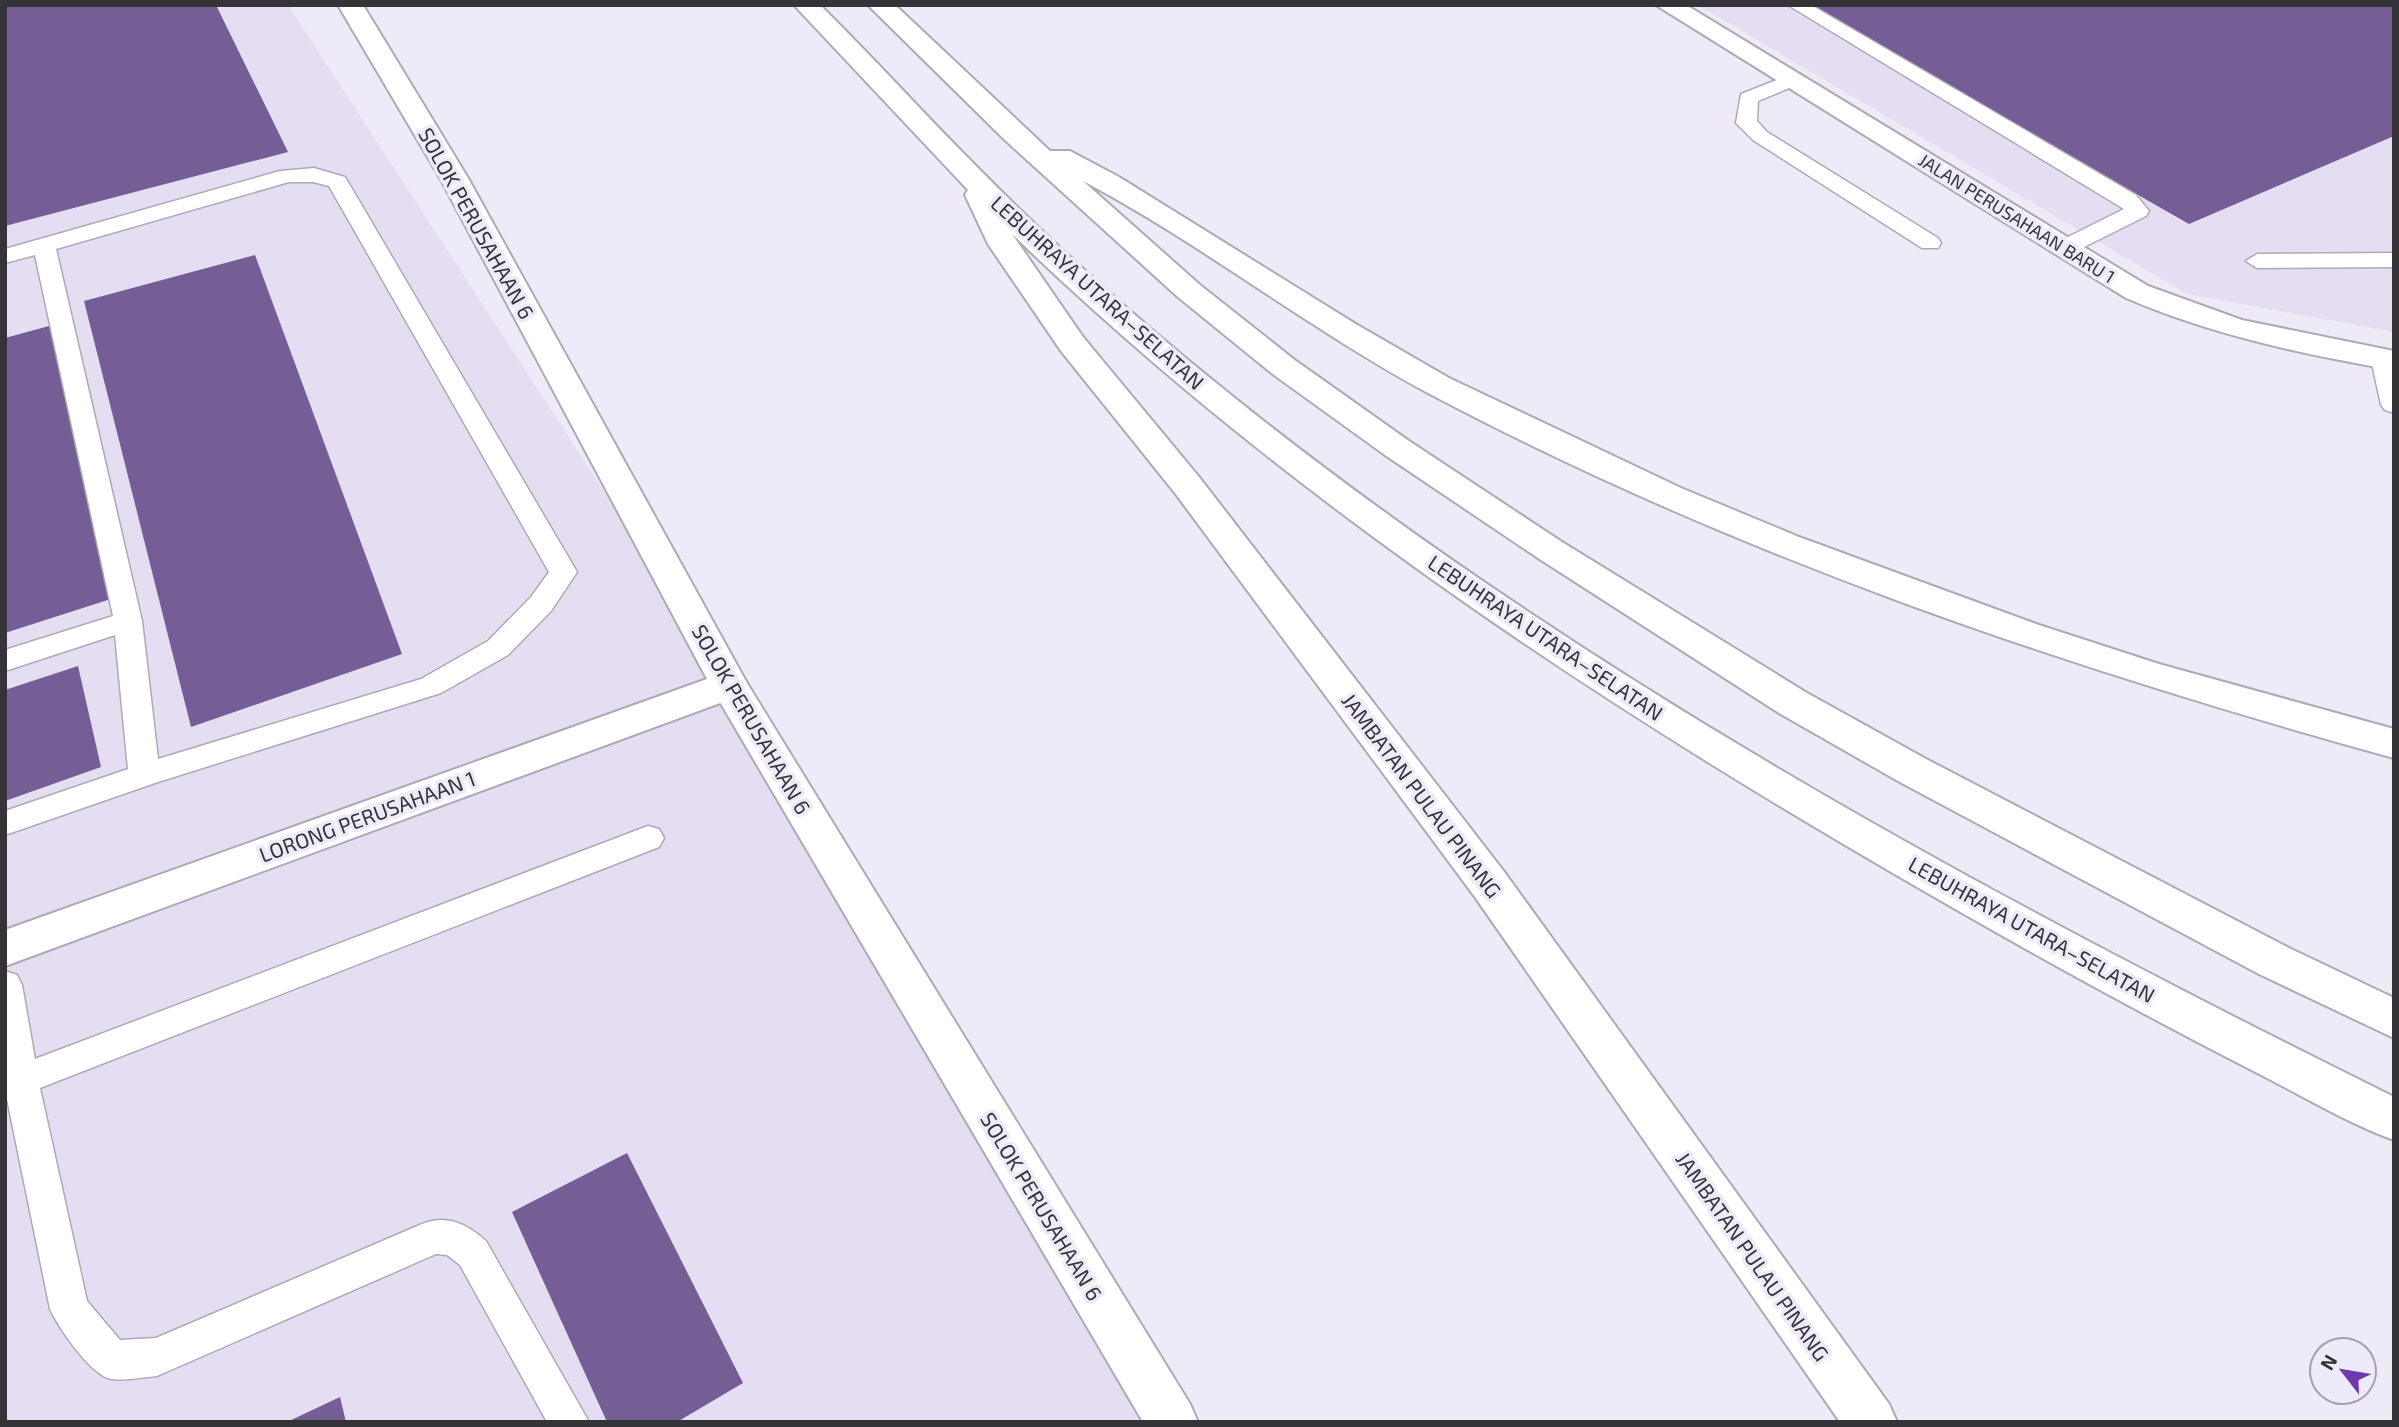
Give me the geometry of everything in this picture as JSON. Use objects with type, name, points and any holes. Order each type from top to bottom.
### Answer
[{"type":"main road","name":"SOLOK PERUSAHAAN 6","points":[[350,5],[454,178],[729,685],[1172,1422]]},
{"type":"main road","name":"LEBUHRAYA UTARA–SELATAN","points":[[806,5],[969,174],[1197,384],[1309,472],[1549,642],[1720,752],[1889,850],[2241,1043],[2394,1120]]},
{"type":"main road","points":[[880,5],[1015,134],[1189,291],[1285,368],[1550,550],[1793,703],[1912,770],[2323,986],[2394,1019]]},
{"type":"main road","name":"JALAN PERUSAHAAN BARU 1","points":[[1668,5],[2137,292],[2175,309],[2236,329],[2388,360]]},
{"type":"main road","points":[[1015,134],[1119,187],[1378,353],[1536,434],[1744,530],[1861,576],[2137,672],[2394,744]]},
{"type":"main road","name":"JAMBATAN PULAU PINANG","points":[[969,174],[1003,244],[1072,344],[1187,485],[1490,885],[1871,1422]]},
{"type":"main road","name":"LORONG PERUSAHAAN 1","points":[[5,948],[729,685]]},
{"type":"lane","points":[[1797,5],[2128,200],[2138,211],[2066,247]]},
{"type":"lane","points":[[1792,80],[1748,98],[1746,123],[1760,136],[1930,243]]},
{"type":"lane","points":[[5,256],[288,176],[314,175],[337,183],[563,572],[541,604],[498,648],[431,686],[144,775],[5,823]]},
{"type":"lane","points":[[44,244],[128,621],[144,775]]},
{"type":"lane","points":[[2257,261],[2394,260]]},
{"type":"lane","points":[[2388,360],[2394,405]]},
{"type":"lane","points":[[5,661],[128,621]]},
{"type":"lane","points":[[21,1080],[648,838]]},
{"type":"lane","points":[[5,985],[21,1080],[69,1309],[111,1360],[157,1357],[435,1236],[445,1237],[456,1239],[473,1253],[569,1422]]},
{"type":"shaded area","points":[[5,5],[288,5],[691,625],[1187,1422],[5,1422]]},
{"type":"shaded area","points":[[1698,5],[2394,5],[2394,332],[2187,294]]},
{"type":"building","points":[[5,5],[216,5],[288,152],[5,226]]},
{"type":"building","points":[[1805,5],[2394,5],[2394,136],[2189,224]]},
{"type":"building","points":[[255,255],[402,654],[191,727],[84,301]]},
{"type":"building","points":[[49,326],[117,597],[5,633],[5,338]]},
{"type":"building","points":[[78,666],[101,767],[5,801],[5,690]]},
{"type":"building","points":[[627,1153],[743,1383],[677,1422],[607,1422],[512,1212]]},
{"type":"building","points":[[340,1397],[346,1422],[287,1422]]}]
